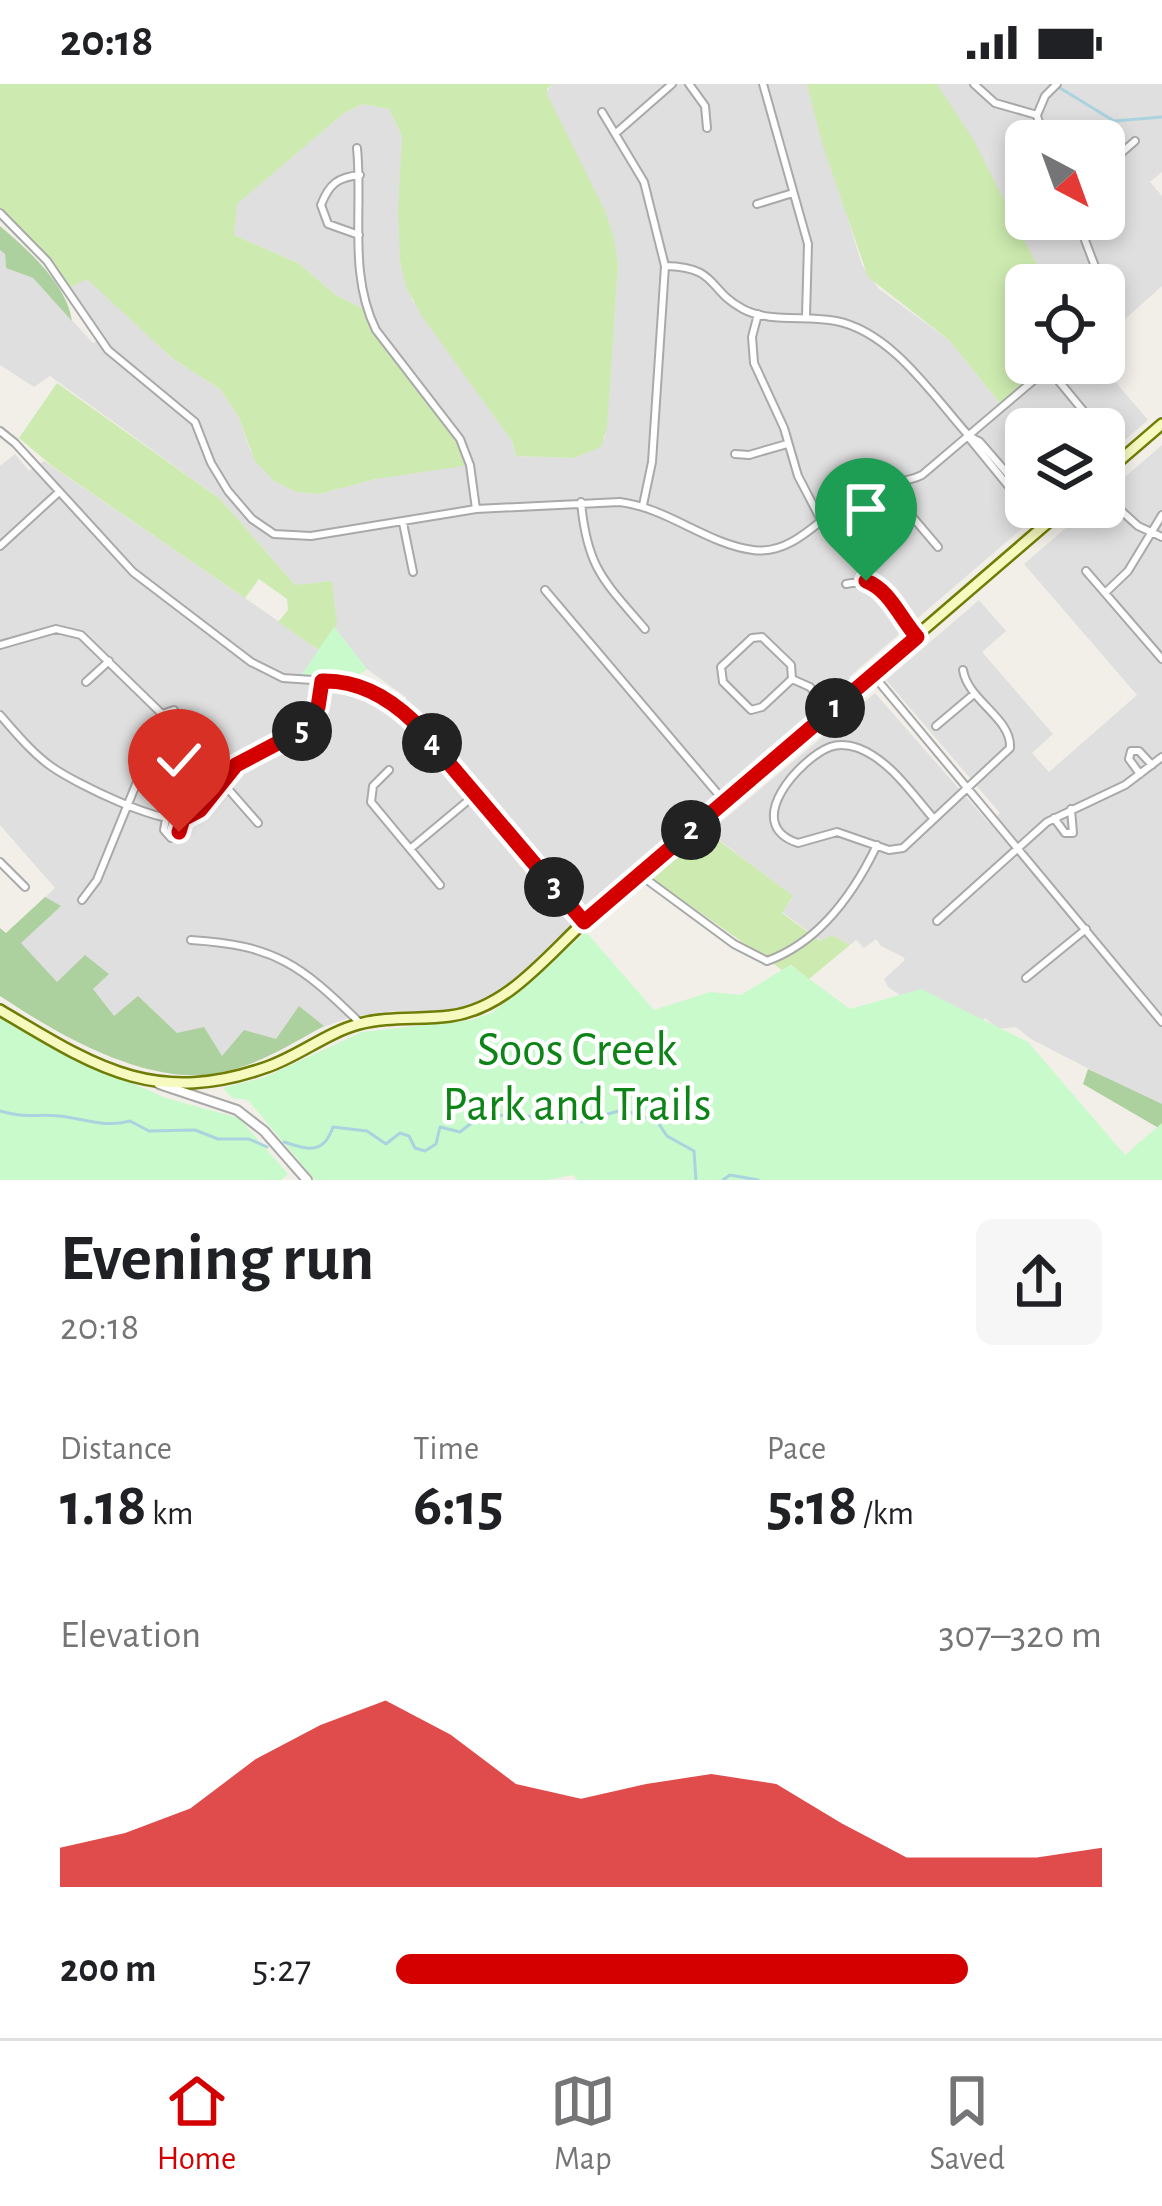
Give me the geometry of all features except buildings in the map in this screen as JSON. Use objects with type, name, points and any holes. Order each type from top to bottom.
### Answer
[{"type":"main road","points":[[1125,456],[1162,424]]},
{"type":"main road","points":[[0,1010],[93,1061],[159,1084],[251,1072],[361,1024],[480,1009],[511,990],[1043,528]]},
{"type":"street","points":[[616,133],[672,84]]},
{"type":"street","points":[[689,84],[706,106],[707,128]]},
{"type":"street","points":[[763,84],[808,244],[806,316]]},
{"type":"street","points":[[974,84],[995,103],[1037,115]]},
{"type":"street","points":[[1039,120],[1045,96],[1057,84]]},
{"type":"street","points":[[602,112],[644,182],[665,266],[652,462],[643,505]]},
{"type":"street","points":[[1125,150],[1135,141]]},
{"type":"street","points":[[357,148],[361,291],[367,311],[376,330],[460,439],[470,465],[476,509]]},
{"type":"street","points":[[359,235],[328,224],[321,205],[333,183],[343,176],[360,175]]},
{"type":"street","points":[[757,204],[794,193]]},
{"type":"street","points":[[0,213],[47,261],[108,350],[195,422],[217,474],[252,519],[274,534],[296,538],[476,509],[581,502],[643,505],[752,550],[779,547],[869,487],[898,485],[922,475],[1030,384]]},
{"type":"street","points":[[665,266],[698,270],[738,306],[758,314],[842,322],[873,337],[1005,471]]},
{"type":"street","points":[[758,314],[752,337],[754,363],[821,520]]},
{"type":"street","points":[[0,431],[133,572],[251,662],[284,678],[364,689],[398,706],[584,922]]},
{"type":"street","points":[[969,436],[973,447],[1005,481]]},
{"type":"street","points":[[734,454],[749,455],[787,444]]},
{"type":"street","points":[[898,485],[904,507],[938,547]]},
{"type":"street","points":[[0,546],[59,492]]},
{"type":"street","points":[[581,502],[584,537],[596,570],[645,628]]},
{"type":"street","points":[[1105,593],[1128,571],[1162,515]]},
{"type":"street","points":[[1125,517],[1162,537]]},
{"type":"street","points":[[403,521],[413,572]]},
{"type":"street","points":[[1086,571],[1162,659]]},
{"type":"street","points":[[846,584],[866,581],[880,587],[917,637]]},
{"type":"street","points":[[545,590],[724,801]]},
{"type":"street","points":[[0,645],[45,631],[81,635],[162,714]]},
{"type":"street","points":[[762,637],[790,665],[791,679],[762,707],[751,710],[720,673],[723,662],[752,638],[762,637]]},
{"type":"street","points":[[86,682],[109,661]]},
{"type":"street","points":[[934,819],[879,761],[857,748],[838,746],[822,752],[800,771],[776,800],[772,820],[779,833],[798,843],[837,832],[889,850],[903,848],[1007,752],[1011,744],[1008,733],[974,694],[963,670]]},
{"type":"street","points":[[874,676],[1162,1022]]},
{"type":"street","points":[[791,679],[810,687],[830,712]]},
{"type":"street","points":[[0,715],[55,769],[166,819],[183,819],[200,810],[244,759],[308,727],[318,707],[322,681]]},
{"type":"street","points":[[936,727],[974,694]]},
{"type":"street","points":[[82,900],[97,880],[129,803],[144,746],[162,714],[174,710]]},
{"type":"street","points":[[1140,774],[1129,759],[1131,751],[1138,751],[1152,765]]},
{"type":"street","points":[[938,921],[1054,818],[1125,785],[1162,757]]},
{"type":"street","points":[[389,770],[373,786],[371,802],[440,885]]},
{"type":"street","points":[[222,782],[258,823]]},
{"type":"street","points":[[410,849],[476,794]]},
{"type":"street","points":[[1054,818],[1065,833],[1073,833],[1071,809]]},
{"type":"street","points":[[166,819],[164,830],[171,838],[178,836],[183,819]]},
{"type":"street","points":[[639,874],[754,958],[767,961],[822,928],[861,878],[877,845]]},
{"type":"street","points":[[0,862],[25,887]]},
{"type":"street","points":[[1027,978],[1086,929]]},
{"type":"street","points":[[191,940],[230,942],[295,964],[361,1024]]},
{"type":"street","points":[[159,1084],[237,1110],[264,1131],[307,1180]]},
{"type":"shaded area","points":[[553,84],[807,84],[862,265],[879,289],[949,340],[1003,407],[1030,384],[1117,384],[1148,420],[1125,440],[1125,408],[1005,408],[1005,528],[1023,528],[849,677],[854,683],[514,982],[490,998],[453,1012],[394,1011],[351,1017],[217,1065],[103,1037],[6,934],[55,888],[0,825],[0,466],[15,454],[29,471],[44,461],[245,598],[319,650],[303,674],[355,678],[402,701],[407,698],[367,669],[334,627],[337,624],[295,585],[220,499],[50,376],[34,387],[0,365],[0,250],[5,253],[6,268],[33,278],[93,343],[98,340],[67,289],[87,278],[172,358],[221,390],[239,418],[251,452],[274,481],[296,492],[319,494],[376,479],[376,330],[367,311],[336,295],[298,263],[234,235],[236,204],[343,114],[362,104],[389,109],[402,136],[400,261],[412,300],[512,441],[516,456],[574,458],[605,438],[618,265],[546,92]]},
{"type":"shaded area","points":[[937,84],[1162,84],[1162,172],[1150,182],[1162,196],[1162,286],[1125,319],[1125,264],[1035,264],[1022,240],[1125,240],[1125,120],[1005,120],[1005,209]]},
{"type":"shaded area","points":[[1162,445],[1159,1105],[1016,1027],[998,1029],[985,1018],[976,1027],[907,1000],[884,979],[903,957],[876,939],[864,948],[856,940],[850,945],[832,935],[821,941],[782,912],[793,897],[709,832],[875,693],[989,823],[1000,813],[886,680],[979,600],[1006,631],[982,652],[1053,734],[1032,753],[1049,772],[1137,695],[1024,564],[1066,528],[1125,528],[1125,477]]},
{"type":"green space","points":[[0,84],[553,84],[547,94],[605,211],[618,265],[607,428],[601,447],[574,458],[516,456],[512,441],[406,287],[398,211],[402,136],[389,109],[362,104],[343,114],[237,204],[234,235],[298,263],[336,295],[367,311],[376,330],[451,425],[470,465],[376,479],[319,494],[296,492],[274,481],[255,461],[239,418],[221,390],[172,358],[87,279],[67,289],[0,213]]},
{"type":"green space","points":[[807,84],[937,84],[973,139],[1005,202],[1005,240],[1024,240],[1036,264],[1005,264],[1005,384],[1030,384],[1003,407],[949,340],[868,277]]},
{"type":"green space","points":[[0,226],[54,281],[72,321],[33,278],[6,268]]},
{"type":"green space","points":[[57,383],[220,499],[295,585],[332,581],[337,624],[319,650],[278,622],[288,610],[287,599],[259,579],[245,598],[52,466],[19,438]]},
{"type":"green space","points":[[334,627],[367,669],[355,678],[302,674]]},
{"type":"green space","points":[[702,828],[793,896],[782,913],[820,941],[832,935],[850,945],[809,979],[791,965],[782,970],[648,876]]},
{"type":"green space","points":[[45,897],[61,906],[21,943],[57,982],[85,955],[109,974],[93,989],[114,1016],[138,996],[177,1033],[204,1027],[222,1056],[244,1030],[276,1039],[299,1006],[324,1026],[250,1064],[195,1075],[136,1066],[77,1042],[0,996],[0,928],[6,933]]},
{"type":"green space","name":"Soos Creek Park and Trails","points":[[586,932],[654,1010],[710,992],[741,995],[790,965],[850,1009],[921,989],[1028,1042],[1125,1155],[1162,1123],[1162,1180],[578,1180],[573,1175],[547,1180],[315,1180],[248,1100],[232,1098],[223,1088],[265,1077],[362,1032],[471,1020],[492,1013]]},
{"type":"green space","points":[[0,1017],[53,1048],[166,1098],[239,1118],[288,1174],[281,1180],[0,1180]]},
{"type":"green space","points":[[1088,1069],[1162,1104],[1162,1130],[1083,1084]]},
{"type":"waterway","points":[[1060,88],[1114,121],[1162,117]]},
{"type":"waterway","points":[[284,1142],[319,1146],[333,1127],[367,1131],[386,1144],[400,1133],[425,1151],[436,1144],[440,1127],[460,1132],[473,1122],[512,1113],[580,1122],[622,1110],[656,1120],[667,1136],[694,1151],[696,1180]]},
{"type":"waterway","points":[[0,1111],[103,1123],[130,1121],[149,1131],[195,1130],[218,1139],[249,1139],[267,1147]]},
{"type":"waterway","points":[[723,1180],[730,1175],[758,1180]]},
{"type":"route","points":[[179,832],[183,819],[210,800],[236,765],[308,727],[318,707],[322,681],[342,682],[398,706],[584,922],[917,637],[886,592],[866,581]]}]
